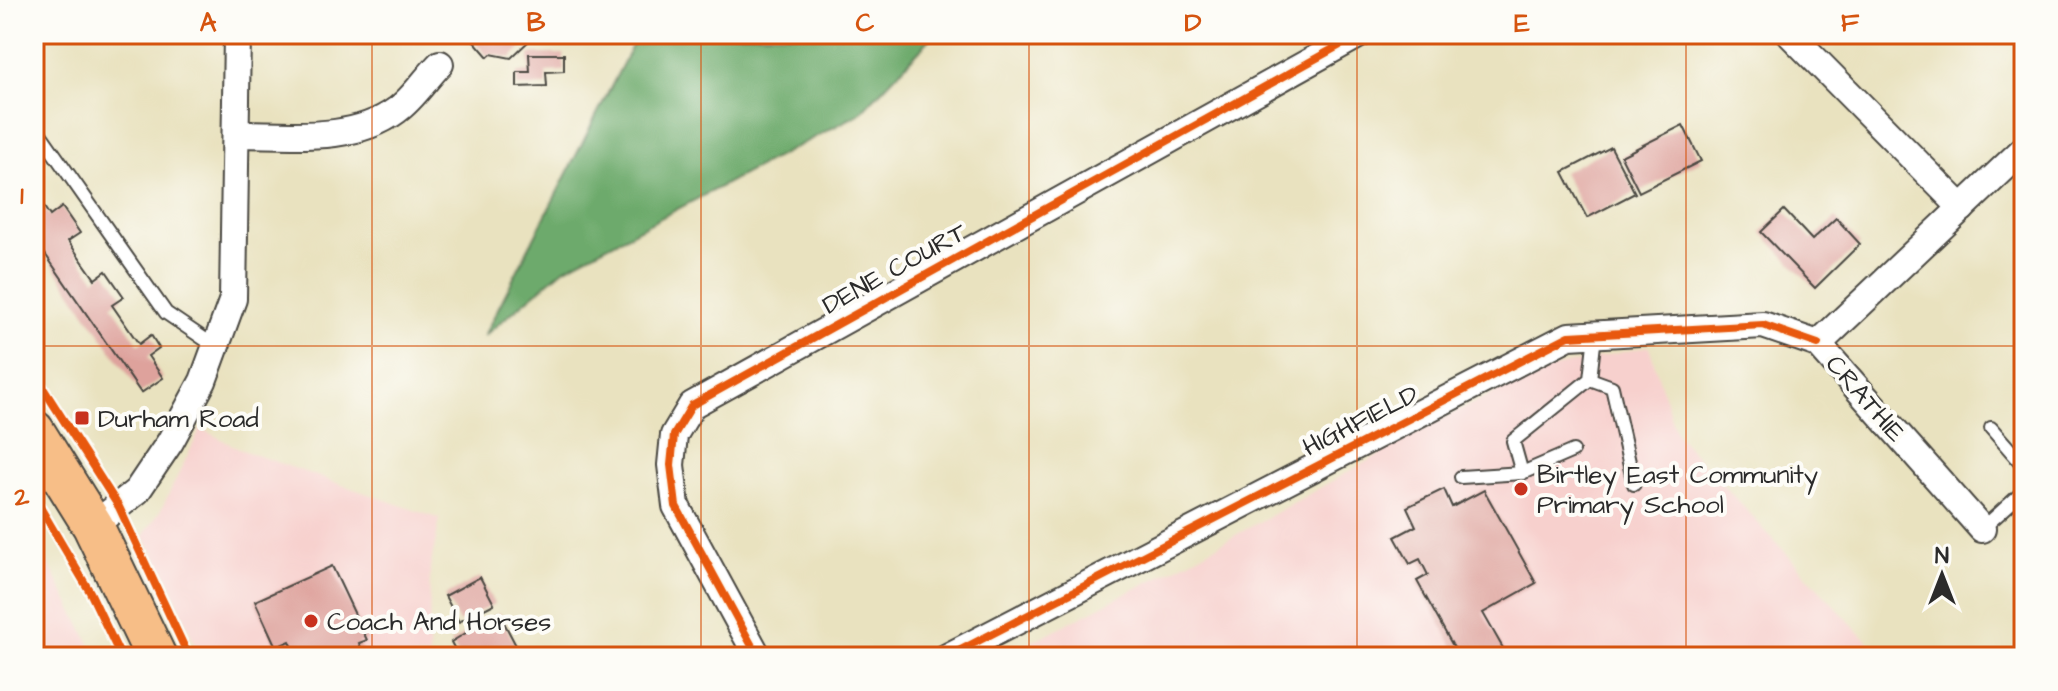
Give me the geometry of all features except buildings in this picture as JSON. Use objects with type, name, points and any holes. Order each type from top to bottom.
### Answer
[{"type":"main road","points":[[34,431],[93,526],[156,657]]},
{"type":"street","points":[[93,526],[128,499],[152,470],[203,381],[233,299],[238,134],[237,34]]},
{"type":"street","name":"DENE COURT","points":[[758,657],[676,506],[671,465],[674,435],[692,405],[1360,34]]},
{"type":"street","points":[[1790,34],[1962,208]]},
{"type":"street","points":[[238,134],[325,134],[368,127],[399,110],[440,64]]},
{"type":"street","name":"CRATHIE","points":[[1982,529],[1818,344],[2024,149]]},
{"type":"street","name":"HIGHFIELD","points":[[947,657],[1569,336],[1763,325],[1818,344]]},
{"type":"lane","points":[[34,125],[166,313],[216,347]]},
{"type":"lane","points":[[1522,473],[1513,441],[1590,379],[1595,335]]},
{"type":"lane","points":[[1590,379],[1612,387],[1634,484]]},
{"type":"lane","points":[[1991,428],[2024,466]]},
{"type":"lane","points":[[1461,477],[1522,473],[1573,451]]},
{"type":"lane","points":[[1982,529],[2024,491]]},
{"type":"shaded area","name":"Birtley East Community Primary School","points":[[1649,346],[1676,434],[1882,657],[1002,657],[1195,558],[1453,413],[1540,371]]},
{"type":"shaded area","points":[[201,428],[239,449],[440,519],[430,569],[429,657],[200,657],[167,576],[143,536],[161,510]]},
{"type":"shaded area","points":[[44,555],[97,657],[34,657],[34,560]]},
{"type":"green space","points":[[638,34],[935,34],[859,114],[565,268],[484,336]]},
{"type":"cycle path","points":[[758,657],[676,506],[671,465],[674,435],[692,405],[1360,34]]},
{"type":"cycle path","points":[[947,657],[1569,336],[1763,325],[1818,344]]},
{"type":"cycle path","points":[[34,374],[119,507],[189,657]]},
{"type":"cycle path","points":[[34,497],[90,592],[121,657]]},
{"type":"place","name":"Durham Road","points":[[82,418]]},
{"type":"place","name":"Birtley East Community Primary School","points":[[1521,489]]},
{"type":"place","name":"Coach And Horses","points":[[311,621]]}]
